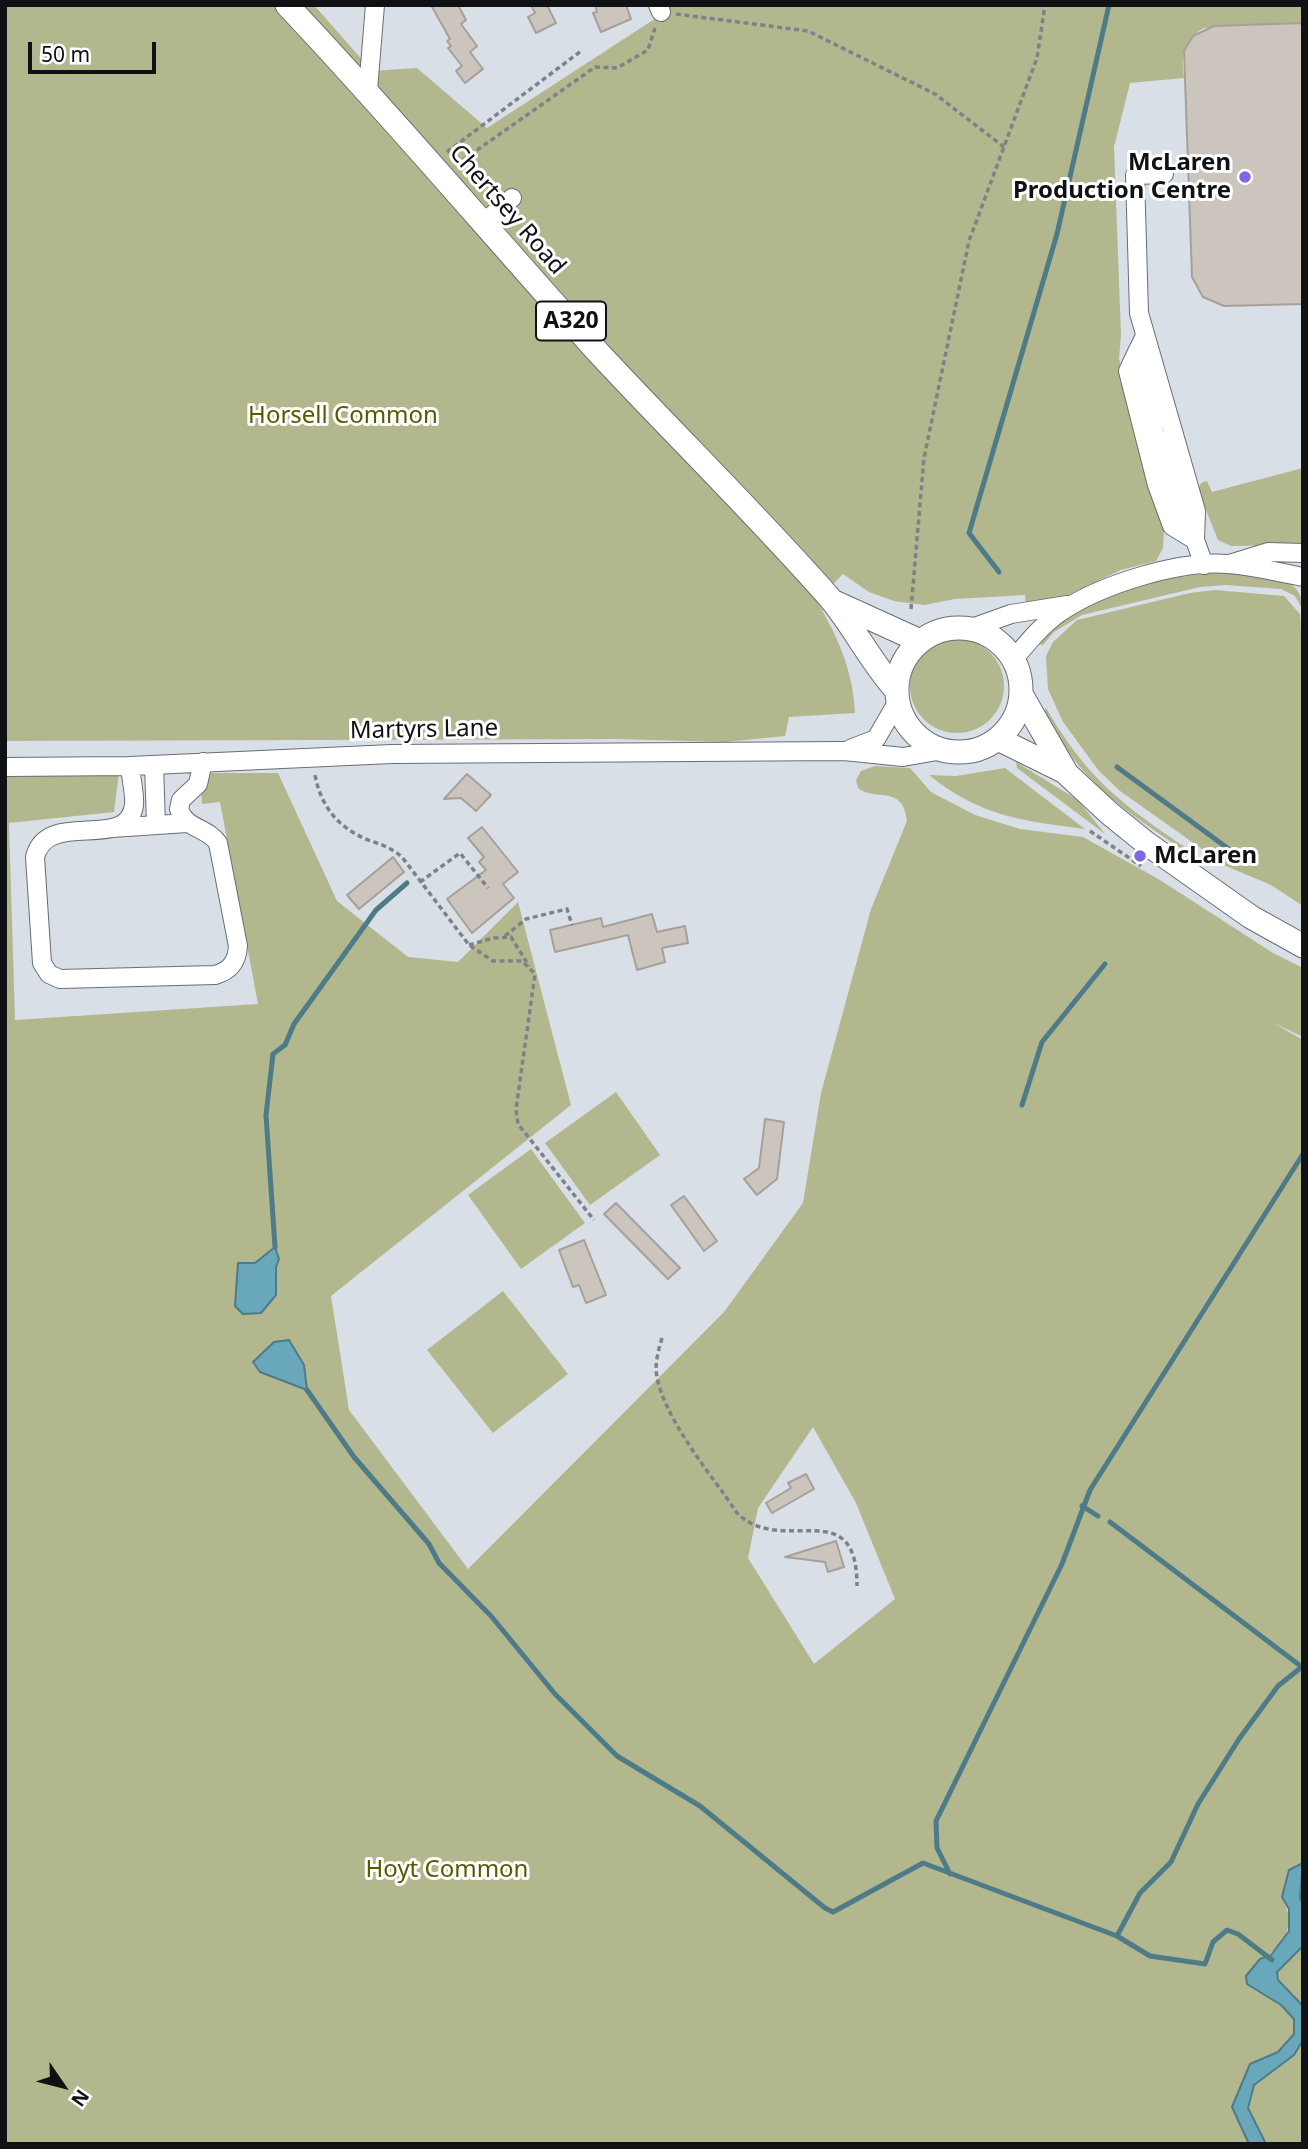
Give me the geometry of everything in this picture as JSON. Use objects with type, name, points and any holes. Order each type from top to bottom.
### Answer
[{"type":"main road","name":"Chertsey Road","points":[[288,5],[440,164],[482,223],[832,601],[897,696]]},
{"type":"main road","name":"Chertsey Road","points":[[832,601],[920,641]]},
{"type":"main road","points":[[972,628],[1001,642],[1014,659],[1021,680],[1021,694],[1013,721],[998,738],[983,748],[963,752],[943,750],[924,742],[909,728],[897,696],[906,657],[920,641],[939,630],[972,628]]},
{"type":"main road","points":[[1021,694],[1067,774]]},
{"type":"main road","points":[[998,738],[1067,774],[1146,843],[1251,916],[1303,946]]},
{"type":"street","points":[[368,90],[375,5]]},
{"type":"street","points":[[1164,174],[1135,175],[1141,345],[1128,371],[1157,485],[1172,526],[1195,540]]},
{"type":"street","points":[[482,223],[512,198]]},
{"type":"street","points":[[1141,345],[1152,354],[1151,381],[1174,492],[1204,565]]},
{"type":"street","points":[[1151,381],[1196,511],[1195,540]]},
{"type":"street","points":[[1229,564],[1268,552],[1303,553]]},
{"type":"street","points":[[1254,556],[1303,568]]},
{"type":"street","points":[[972,628],[1011,614],[1074,604],[1140,578],[1204,565],[1229,564],[1303,577]]},
{"type":"street","points":[[1014,659],[1039,629],[1074,604]]},
{"type":"street","name":"Martyrs Lane","points":[[844,751],[876,739],[897,696]]},
{"type":"street","name":"Martyrs Lane","points":[[5,767],[130,766],[312,757],[844,751],[903,757],[943,750]]},
{"type":"street","points":[[187,823],[179,809],[181,800],[198,784],[203,762]]},
{"type":"street","points":[[154,765],[156,825]]},
{"type":"street","points":[[112,828],[132,812],[134,804],[130,766]]},
{"type":"street","points":[[187,823],[209,834],[218,843],[238,946],[231,966],[215,975],[68,979],[54,977],[45,969],[41,956],[35,857],[37,848],[57,832],[156,825],[187,823]]},
{"type":"path","points":[[911,608],[924,458],[969,241],[1037,58],[1045,5]]},
{"type":"path","points":[[440,164],[595,67],[617,68],[648,50],[659,8],[808,31],[935,94],[1004,147]]},
{"type":"path","points":[[440,164],[581,51]]},
{"type":"path","points":[[312,757],[318,789],[332,816],[355,835],[395,850],[469,945],[493,961],[514,959],[528,966]]},
{"type":"path","points":[[420,882],[460,853],[488,888]]},
{"type":"path","points":[[469,945],[505,936],[526,919],[567,909],[572,925]]},
{"type":"path","points":[[505,936],[517,943],[535,974],[536,982],[516,1109],[518,1124],[594,1220]]},
{"type":"path","points":[[662,1338],[656,1369],[660,1387],[672,1415],[737,1513],[745,1521],[765,1531],[823,1529],[838,1536],[846,1543],[857,1562],[857,1587]]},
{"type":"green space","name":"Horsell Common","points":[[5,5],[314,5],[372,71],[417,68],[487,128],[670,9],[669,5],[1303,5],[1303,23],[1204,28],[1192,38],[1185,49],[1184,78],[1130,83],[1114,147],[1121,335],[1119,359],[1164,528],[1163,548],[1156,561],[1121,570],[1066,596],[1026,606],[1025,595],[955,599],[924,605],[894,601],[869,592],[843,574],[817,601],[832,628],[848,668],[855,713],[789,717],[785,736],[725,742],[616,739],[5,741]]},
{"type":"green space","points":[[1303,468],[1303,545],[1231,546],[1218,540],[1198,490],[1201,483],[1207,481],[1212,492]]},
{"type":"green space","points":[[1229,571],[1277,577],[1287,582],[1296,588],[1303,610],[1295,596],[1281,589],[1226,585],[1200,587],[1082,615],[1054,632],[1042,646],[1040,643],[1054,625],[1098,599],[1153,582]]},
{"type":"green space","points":[[1215,590],[1284,596],[1300,614],[1303,663],[1303,906],[1271,885],[1226,866],[1120,791],[1099,771],[1063,722],[1048,689],[1046,656],[1053,642],[1077,620],[1190,593]]},
{"type":"green space","points":[[957,639],[975,642],[990,653],[1001,668],[1004,686],[1001,704],[990,719],[975,730],[957,733],[939,730],[924,719],[913,704],[910,686],[913,668],[924,653],[939,642]]},
{"type":"green space","points":[[1046,708],[1091,772],[1124,803],[1188,849],[1186,852],[1104,792],[1072,757],[1044,711]]},
{"type":"green space","points":[[1016,762],[1078,800],[1105,834],[1017,768]]},
{"type":"green space","name":"Hoyt Common","points":[[875,766],[910,768],[931,792],[975,815],[1020,829],[1083,837],[1160,880],[1273,953],[1303,968],[1303,1037],[1272,1022],[1303,1040],[1303,1863],[1289,1870],[1282,1897],[1288,1916],[1283,1941],[1260,1959],[1247,1984],[1281,2005],[1294,2019],[1294,2034],[1278,2052],[1250,2064],[1232,2107],[1249,2144],[5,2144],[5,777],[119,773],[114,812],[9,823],[15,1020],[258,1004],[220,802],[202,804],[200,773],[278,773],[337,901],[408,957],[458,962],[518,902],[571,1105],[331,1296],[349,1410],[468,1569],[724,1312],[803,1203],[821,1093],[871,909],[907,821],[900,802],[858,788],[856,780],[861,771]],"holes":[[[813,1427],[856,1503],[895,1599],[814,1664],[748,1558],[758,1508]]]},
{"type":"green space","points":[[1005,768],[1085,829],[1022,819],[984,808],[966,800],[929,775],[956,776]]},
{"type":"green space","points":[[616,1092],[660,1155],[590,1205],[545,1143]]},
{"type":"green space","points":[[531,1149],[585,1223],[521,1269],[468,1195]]},
{"type":"green space","points":[[503,1291],[568,1374],[493,1433],[427,1350]]},
{"type":"green space","points":[[1303,1946],[1303,2006],[1277,1980],[1277,1971]]},
{"type":"green space","points":[[1303,2040],[1303,2144],[1266,2144],[1248,2108],[1253,2085],[1294,2055]]},
{"type":"water","points":[[275,1247],[279,1259],[276,1267],[276,1295],[261,1313],[243,1314],[235,1306],[238,1263],[255,1263]]},
{"type":"water","points":[[289,1340],[304,1365],[307,1390],[260,1372],[253,1362],[274,1342]]},
{"type":"water","points":[[1303,1863],[1300,1898],[1303,1905],[1303,1946],[1277,1972],[1278,1980],[1303,2006],[1303,2040],[1294,2055],[1254,2085],[1248,2108],[1266,2144],[1249,2144],[1232,2107],[1250,2064],[1278,2052],[1294,2034],[1294,2019],[1281,2005],[1247,1984],[1246,1976],[1260,1959],[1271,1955],[1289,1931],[1289,1909],[1282,1897],[1289,1870]]},
{"type":"building","points":[[431,5],[458,5],[466,20],[461,24],[477,46],[470,52],[483,69],[465,83],[456,71],[462,66],[448,48],[451,46],[447,41],[450,39]]},
{"type":"building","points":[[531,5],[547,5],[556,23],[536,33],[528,17],[535,13]]},
{"type":"building","points":[[595,5],[626,5],[631,19],[601,32],[593,13],[597,12]]},
{"type":"building","name":"McLaren Production Centre","points":[[1303,23],[1303,304],[1224,306],[1203,297],[1192,277],[1184,51],[1193,36],[1214,26]]},
{"type":"building","points":[[467,774],[491,795],[476,811],[461,798],[444,799]]},
{"type":"building","points":[[482,827],[518,872],[503,884],[514,898],[472,933],[447,899],[486,870],[479,862],[484,857],[468,838]]},
{"type":"building","points":[[393,857],[404,872],[359,909],[347,895]]},
{"type":"building","points":[[652,914],[657,932],[685,926],[688,943],[662,948],[665,962],[637,970],[628,935],[555,952],[550,930],[601,918],[603,927]]},
{"type":"building","points":[[765,1119],[784,1122],[777,1179],[757,1195],[744,1179],[759,1168]]},
{"type":"building","points":[[684,1196],[717,1241],[704,1251],[671,1205]]},
{"type":"building","points":[[616,1203],[680,1268],[668,1279],[604,1214]]},
{"type":"building","points":[[584,1240],[606,1295],[586,1303],[579,1285],[573,1287],[559,1250]]},
{"type":"building","points":[[806,1474],[814,1489],[772,1513],[766,1503],[791,1488],[788,1483]]},
{"type":"building","points":[[836,1541],[844,1567],[828,1572],[825,1562],[785,1557]]},
{"type":"waterway","points":[[999,572],[969,533],[1057,234],[1109,5]]},
{"type":"waterway","points":[[1117,767],[1241,858]]},
{"type":"waterway","points":[[275,1247],[266,1115],[273,1054],[285,1045],[294,1024],[376,910],[407,883]]},
{"type":"waterway","points":[[1022,1105],[1042,1042],[1105,964]]},
{"type":"waterway","points":[[950,1874],[937,1848],[936,1821],[1062,1564],[1090,1490],[1303,1154]]},
{"type":"waterway","points":[[307,1390],[354,1457],[429,1544],[439,1563],[491,1616],[555,1694],[617,1756],[700,1806],[825,1908],[833,1912],[923,1863],[1117,1936],[1150,1956],[1205,1964],[1213,1942],[1227,1930],[1238,1934],[1272,1960]]},
{"type":"waterway","points":[[1082,1506],[1098,1516]]},
{"type":"waterway","points":[[1110,1522],[1302,1667]]},
{"type":"waterway","points":[[1117,1936],[1140,1893],[1171,1862],[1198,1804],[1239,1739],[1278,1686],[1303,1666]]},
{"type":"place","name":"McLaren Production Centre","points":[[1245,177]]},
{"type":"place","name":"McLaren","points":[[1140,856]]}]
